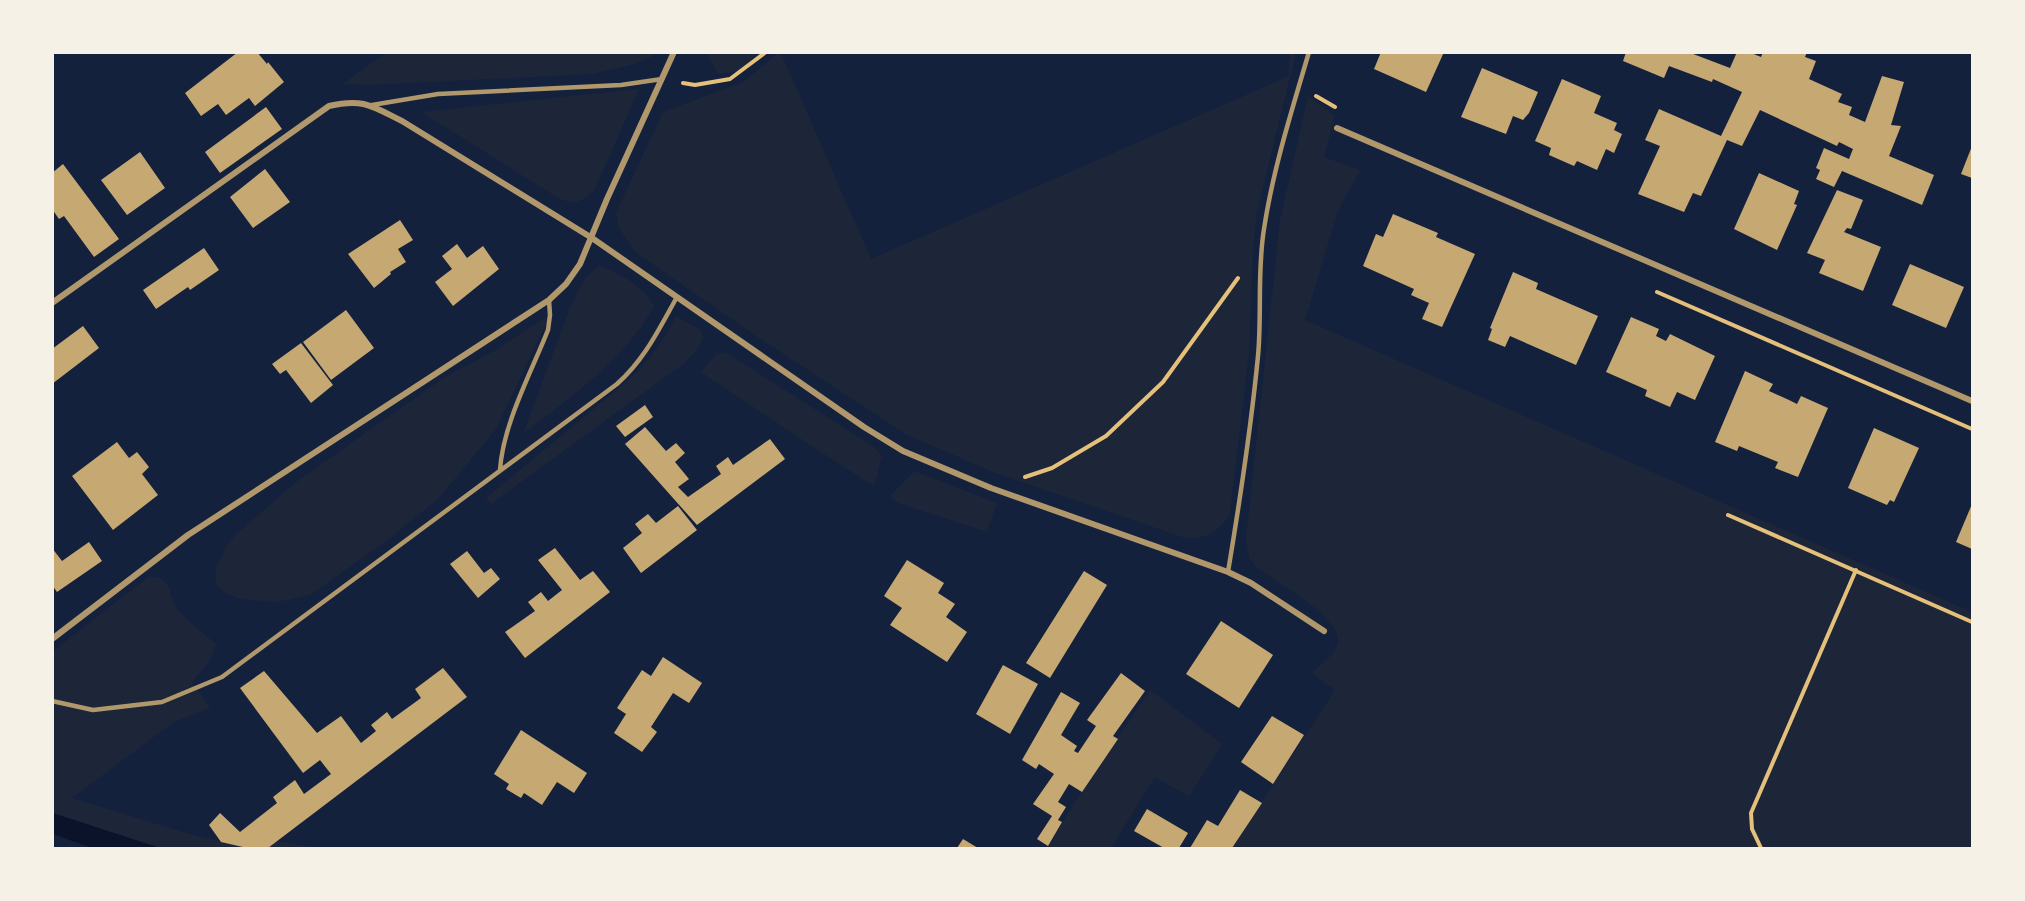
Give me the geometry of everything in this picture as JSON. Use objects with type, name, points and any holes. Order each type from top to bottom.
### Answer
[{"type":"street","points":[[52,639],[188,535],[549,300],[567,284],[580,264],[592,238],[607,199],[674,52]]},
{"type":"street","points":[[52,303],[329,106],[349,101],[372,105],[402,121],[592,238],[864,427],[903,451],[991,488],[1228,572],[1251,583],[1324,631]]},
{"type":"street","points":[[1337,128],[1972,401]]},
{"type":"lane","points":[[1228,572],[1248,443],[1258,353],[1262,242],[1280,149],[1309,52]]},
{"type":"lane","points":[[372,105],[438,94],[621,85],[662,79]]},
{"type":"lane","points":[[52,701],[93,710],[162,702],[222,677],[617,384],[633,370],[647,352],[677,297]]},
{"type":"lane","points":[[500,470],[501,451],[506,432],[548,330],[549,300]]},
{"type":"path","points":[[662,79],[695,85],[730,79],[766,52]]},
{"type":"path","points":[[1299,86],[1342,111],[1337,128]]},
{"type":"path","points":[[991,488],[1052,468],[1106,436],[1163,382],[1262,242]]},
{"type":"path","points":[[1728,515],[1972,622]]},
{"type":"path","points":[[1761,849],[1752,829],[1751,813],[1856,570]]},
{"type":"shaded area","points":[[386,53],[655,53],[631,65],[592,74],[369,85],[342,84]]},
{"type":"shaded area","points":[[706,53],[757,53],[741,71],[718,74]]},
{"type":"shaded area","points":[[778,53],[781,53],[871,259],[1289,76],[1290,53],[1296,53],[1257,211],[1253,249],[1249,352],[1230,514],[1216,530],[1206,536],[1185,538],[993,472],[907,435],[756,336],[634,251],[619,228],[616,213],[663,112],[743,82]]},
{"type":"shaded area","points":[[639,89],[595,189],[582,200],[573,202],[558,198],[421,112]]},
{"type":"shaded area","points":[[1308,96],[1335,115],[1324,157],[1360,170],[1338,211],[1305,320],[1972,612],[1972,848],[1232,848],[1335,690],[1312,673],[1335,650],[1338,641],[1336,631],[1318,610],[1255,566],[1249,558],[1246,538],[1280,220]]},
{"type":"shaded area","points":[[599,265],[639,287],[654,307],[627,345],[595,377],[523,434],[569,310],[585,278]]},
{"type":"shaded area","points":[[676,316],[701,330],[703,339],[686,362],[491,504],[486,498],[632,377],[657,348]]},
{"type":"shaded area","points":[[546,317],[546,324],[496,429],[439,498],[389,539],[310,595],[277,602],[240,599],[225,593],[216,584],[216,568],[226,547],[236,534],[296,482],[445,377],[494,351]]},
{"type":"shaded area","points":[[725,352],[874,447],[882,456],[874,486],[701,372],[716,354]]},
{"type":"shaded area","points":[[914,471],[997,503],[987,532],[898,503],[890,496]]},
{"type":"shaded area","points":[[148,577],[163,580],[180,612],[216,644],[211,659],[192,682],[210,708],[174,722],[72,798],[193,835],[247,848],[160,848],[53,813],[52,652]]},
{"type":"shaded area","points":[[1150,690],[1222,744],[1189,797],[1155,777],[1112,846],[1114,848],[1046,848],[1094,773]]},
{"type":"shaded area","points":[[52,813],[160,848],[92,848],[53,834]]},
{"type":"shaded area","points":[[277,841],[317,848],[268,848]]},
{"type":"building","points":[[238,52],[257,52],[284,82],[255,106],[249,98],[226,115],[218,104],[201,116],[185,93]]},
{"type":"building","points":[[1381,52],[1444,52],[1426,92],[1374,69]]},
{"type":"building","points":[[1626,52],[1688,52],[1730,68],[1737,52],[1749,52],[1761,57],[1763,52],[1807,52],[1805,57],[1816,61],[1809,79],[1842,94],[1838,102],[1852,107],[1849,115],[1865,122],[1882,76],[1904,82],[1891,125],[1901,126],[1889,156],[1934,175],[1922,205],[1842,171],[1834,187],[1816,179],[1820,170],[1816,168],[1824,148],[1849,159],[1853,149],[1839,142],[1837,146],[1760,110],[1742,146],[1727,140],[1701,196],[1693,193],[1684,212],[1638,194],[1660,146],[1645,140],[1659,109],[1721,136],[1742,92],[1713,79],[1712,82],[1669,66],[1664,78],[1623,61]]},
{"type":"building","points":[[1482,68],[1538,92],[1529,113],[1523,120],[1513,116],[1506,134],[1461,117]]},
{"type":"building","points":[[1562,79],[1601,96],[1594,113],[1617,123],[1614,130],[1622,134],[1614,153],[1606,149],[1597,170],[1577,161],[1574,166],[1549,155],[1551,148],[1535,141]]},
{"type":"building","points":[[266,107],[282,129],[220,173],[205,152]]},
{"type":"building","points":[[1972,146],[1972,178],[1961,174]]},
{"type":"building","points":[[140,152],[165,188],[127,215],[101,180]]},
{"type":"building","points":[[63,164],[119,239],[94,257],[64,216],[59,219],[52,209],[52,173]]},
{"type":"building","points":[[265,169],[290,202],[253,228],[230,197]]},
{"type":"building","points":[[1759,173],[1799,191],[1794,204],[1797,205],[1777,250],[1734,229]]},
{"type":"building","points":[[1837,190],[1863,200],[1851,229],[1847,228],[1844,232],[1881,247],[1863,291],[1819,273],[1825,260],[1807,253]]},
{"type":"building","points":[[1393,214],[1438,233],[1436,237],[1475,254],[1442,327],[1422,319],[1429,303],[1411,295],[1414,289],[1363,266],[1376,234],[1383,237]]},
{"type":"building","points":[[400,220],[413,240],[398,249],[406,262],[390,272],[391,274],[374,288],[348,254]]},
{"type":"building","points":[[457,244],[467,258],[483,246],[499,269],[453,306],[435,282],[452,269],[442,256]]},
{"type":"building","points":[[204,248],[219,270],[190,290],[188,287],[156,309],[143,290]]},
{"type":"building","points":[[1910,264],[1964,287],[1946,328],[1892,305]]},
{"type":"building","points":[[1513,272],[1538,283],[1536,289],[1598,316],[1576,365],[1510,336],[1505,347],[1488,340],[1492,329],[1490,328]]},
{"type":"building","points":[[346,310],[374,348],[331,380],[303,342]]},
{"type":"building","points":[[1631,317],[1659,329],[1656,336],[1666,341],[1670,334],[1715,356],[1695,400],[1677,392],[1670,407],[1645,396],[1647,390],[1606,372]]},
{"type":"building","points":[[83,326],[99,348],[52,384],[52,349]]},
{"type":"building","points":[[301,343],[333,385],[311,403],[286,370],[280,374],[272,364]]},
{"type":"building","points":[[1745,371],[1773,384],[1769,391],[1797,404],[1801,396],[1828,408],[1798,477],[1775,468],[1778,462],[1739,446],[1737,451],[1715,442]]},
{"type":"building","points":[[645,405],[653,417],[625,437],[616,426]]},
{"type":"building","points":[[645,427],[666,451],[676,443],[685,453],[675,462],[689,479],[678,487],[688,497],[721,474],[716,466],[728,457],[733,465],[770,439],[785,459],[697,525],[625,444]]},
{"type":"building","points":[[1874,428],[1919,448],[1894,502],[1890,500],[1887,505],[1848,488]]},
{"type":"building","points":[[117,442],[129,458],[137,452],[149,467],[142,474],[158,495],[113,530],[72,476]]},
{"type":"building","points":[[1972,504],[1972,549],[1956,542]]},
{"type":"building","points":[[678,506],[697,530],[641,573],[623,548],[642,533],[635,524],[648,514],[656,523]]},
{"type":"building","points":[[89,542],[102,561],[57,592],[52,585],[52,548],[62,561]]},
{"type":"building","points":[[555,548],[580,580],[593,571],[610,592],[525,658],[505,632],[535,611],[528,602],[541,592],[548,601],[562,590],[538,560]]},
{"type":"building","points":[[467,551],[484,573],[491,568],[500,579],[478,598],[450,564]]},
{"type":"building","points":[[907,560],[944,583],[938,593],[955,604],[946,617],[967,632],[947,662],[890,625],[902,608],[884,596]]},
{"type":"building","points":[[1084,571],[1107,585],[1050,678],[1026,663]]},
{"type":"building","points":[[1221,621],[1273,655],[1239,708],[1186,674]]},
{"type":"building","points":[[663,657],[702,683],[689,703],[673,693],[651,727],[657,732],[642,752],[614,733],[626,714],[617,708],[642,670],[651,676]]},
{"type":"building","points":[[1003,665],[1038,684],[1010,734],[976,714]]},
{"type":"building","points":[[443,668],[467,697],[268,848],[247,848],[221,842],[209,825],[220,813],[240,832],[277,803],[273,797],[295,780],[304,794],[331,774],[320,760],[303,773],[240,688],[264,671],[317,733],[341,716],[361,743],[376,731],[371,725],[387,712],[392,719],[421,698],[415,689]]},
{"type":"building","points":[[1121,673],[1145,691],[1113,736],[1118,739],[1082,792],[1069,784],[1058,802],[1066,807],[1058,820],[1062,822],[1048,846],[1037,839],[1052,816],[1033,804],[1054,774],[1039,764],[1036,769],[1022,760],[1061,692],[1080,703],[1061,735],[1077,746],[1074,751],[1078,753],[1096,726],[1087,720]]},
{"type":"building","points":[[1272,716],[1304,735],[1273,784],[1241,762]]},
{"type":"building","points":[[521,730],[587,773],[574,793],[557,782],[542,805],[524,793],[521,798],[506,789],[509,784],[494,774]]},
{"type":"building","points":[[1240,790],[1262,803],[1232,848],[1190,848],[1207,820],[1218,826]]},
{"type":"building","points":[[1147,809],[1188,833],[1179,848],[1164,848],[1134,831]]},
{"type":"building","points":[[963,839],[978,848],[957,848]]}]
